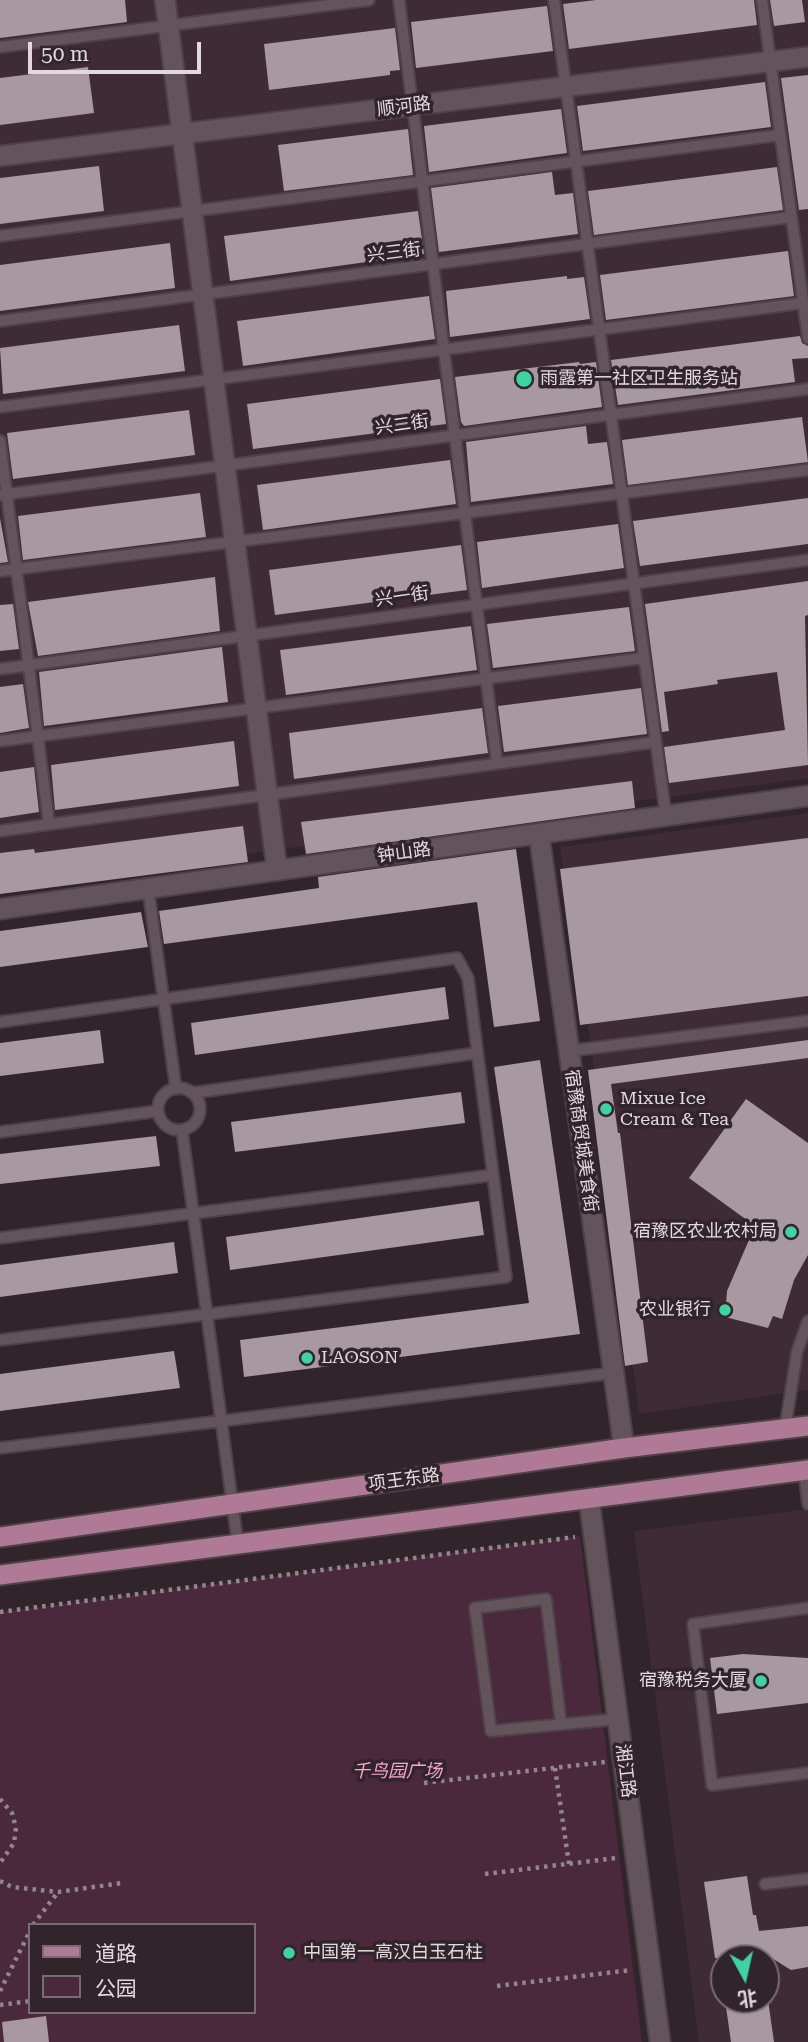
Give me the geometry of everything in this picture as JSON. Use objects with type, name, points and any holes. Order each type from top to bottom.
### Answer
[{"type":"main road","name":"项王东路","points":[[0,1537],[624,1448],[808,1426]]},
{"type":"main road","points":[[0,1575],[806,1470]]},
{"type":"street","points":[[165,0],[277,870]]},
{"type":"street","name":"顺河路","points":[[0,156],[808,57]]},
{"type":"street","name":"钟山路","points":[[0,909],[808,796]]},
{"type":"street","name":"宿豫商贸城美食街","points":[[539,834],[624,1448]]},
{"type":"street","name":"湘江路","points":[[589,1499],[627,1857],[642,1969],[660,2042]]},
{"type":"lane","points":[[0,47],[369,0]]},
{"type":"lane","points":[[399,0],[497,763]]},
{"type":"lane","points":[[554,0],[666,816]]},
{"type":"lane","points":[[762,0],[808,338]]},
{"type":"lane","points":[[0,236],[780,135]]},
{"type":"lane","name":"兴三街","points":[[0,321],[792,217]]},
{"type":"lane","points":[[0,407],[803,303]]},
{"type":"lane","name":"兴二街","points":[[3,495],[808,389]]},
{"type":"lane","points":[[0,441],[3,495],[16,569],[49,824]]},
{"type":"lane","points":[[0,572],[808,470]]},
{"type":"lane","name":"兴一街","points":[[0,669],[808,560]]},
{"type":"lane","points":[[0,741],[644,658]]},
{"type":"lane","points":[[0,831],[656,742]]},
{"type":"lane","points":[[148,888],[177,1089]]},
{"type":"lane","points":[[0,1022],[457,958],[468,978],[506,1277],[0,1340]]},
{"type":"lane","points":[[569,1051],[808,1021]]},
{"type":"lane","points":[[182,1130],[164,1123],[158,1111],[162,1098],[177,1089],[192,1093],[477,1053]]},
{"type":"lane","points":[[182,1130],[194,1123],[200,1111],[192,1093]]},
{"type":"lane","points":[[0,1132],[158,1111]]},
{"type":"lane","points":[[182,1130],[238,1545]]},
{"type":"lane","points":[[0,1238],[493,1175]]},
{"type":"lane","points":[[785,1429],[797,1352],[808,1321]]},
{"type":"lane","points":[[0,1448],[613,1373]]},
{"type":"lane","points":[[806,1470],[808,1504]]},
{"type":"lane","points":[[561,1724],[546,1599],[475,1608],[491,1731],[611,1720]]},
{"type":"lane","points":[[808,1608],[693,1625],[712,1785],[808,1773]]},
{"type":"lane","points":[[765,1884],[808,1879]]},
{"type":"path","points":[[0,1612],[580,1536],[581,1544]]},
{"type":"path","points":[[609,1775],[616,1760],[611,1720]]},
{"type":"path","points":[[424,1783],[616,1760]]},
{"type":"path","points":[[555,1768],[569,1864]]},
{"type":"path","points":[[0,1799],[12,1813],[16,1828],[14,1843],[0,1863]]},
{"type":"path","points":[[618,1844],[627,1857]]},
{"type":"path","points":[[485,1874],[627,1857]]},
{"type":"path","points":[[621,1870],[627,1857]]},
{"type":"path","points":[[0,1881],[12,1887],[58,1892],[122,1883]]},
{"type":"path","points":[[35,1923],[58,1892]]},
{"type":"path","points":[[0,1991],[28,1935]]},
{"type":"path","points":[[632,1957],[642,1969]]},
{"type":"path","points":[[634,1982],[642,1969]]},
{"type":"path","points":[[497,1986],[642,1969]]},
{"type":"path","points":[[0,2005],[28,2001]]},
{"type":"shaded area","points":[[0,0],[808,0],[808,778],[0,887]]},
{"type":"shaded area","points":[[808,813],[808,1390],[639,1414],[591,1045],[560,847]]},
{"type":"shaded area","name":"宿豫税务大厦","points":[[808,1509],[808,2042],[699,2042],[634,1531]]},
{"type":"green space","name":"千鸟园广场","points":[[580,1536],[642,2042],[0,2042],[0,1612]]},
{"type":"building","points":[[0,0],[125,0],[127,22],[0,38]]},
{"type":"building","points":[[596,0],[754,0],[757,25],[569,49],[563,4]]},
{"type":"building","points":[[770,0],[802,0],[805,22],[774,26]]},
{"type":"building","points":[[547,6],[553,51],[416,68],[411,22]]},
{"type":"building","points":[[395,28],[400,70],[390,71],[390,75],[269,90],[264,44]]},
{"type":"building","points":[[88,67],[94,113],[0,125],[0,78]]},
{"type":"building","points":[[808,75],[808,209],[799,210],[781,78]]},
{"type":"building","points":[[765,82],[771,127],[583,151],[577,106]]},
{"type":"building","points":[[561,109],[567,153],[429,172],[424,126]]},
{"type":"building","points":[[408,129],[413,175],[284,191],[278,145]]},
{"type":"building","points":[[99,166],[104,211],[0,224],[0,178]]},
{"type":"building","points":[[777,167],[783,210],[594,235],[588,191]]},
{"type":"building","points":[[552,172],[555,195],[573,193],[578,234],[439,252],[431,188]]},
{"type":"building","points":[[418,211],[424,254],[230,281],[224,236]]},
{"type":"building","points":[[170,243],[175,288],[0,311],[0,265]]},
{"type":"building","points":[[788,251],[794,296],[606,320],[600,275]]},
{"type":"building","points":[[567,276],[567,279],[584,277],[590,319],[450,337],[446,291]]},
{"type":"building","points":[[429,296],[435,339],[243,366],[237,321]]},
{"type":"building","points":[[179,325],[185,371],[3,394],[0,348]]},
{"type":"building","points":[[800,336],[802,343],[808,346],[808,358],[792,359],[795,382],[618,405],[611,360]]},
{"type":"building","points":[[596,362],[602,407],[464,426],[461,422],[455,377]]},
{"type":"building","points":[[440,379],[446,424],[253,449],[247,404]]},
{"type":"building","points":[[189,410],[195,455],[13,479],[7,433]]},
{"type":"building","points":[[802,417],[808,462],[628,485],[622,440]]},
{"type":"building","points":[[586,426],[588,444],[607,442],[613,484],[471,502],[466,442]]},
{"type":"building","points":[[450,460],[456,504],[263,530],[257,485]]},
{"type":"building","points":[[200,493],[206,537],[23,560],[18,516]]},
{"type":"building","points":[[808,498],[808,544],[640,566],[633,521]]},
{"type":"building","points":[[0,518],[8,562],[0,563]]},
{"type":"building","points":[[618,524],[624,568],[482,588],[477,542]]},
{"type":"building","points":[[461,545],[467,590],[275,615],[269,570]]},
{"type":"building","points":[[215,577],[220,631],[38,656],[28,602]]},
{"type":"building","points":[[808,581],[808,615],[805,616],[808,765],[669,783],[664,747],[785,730],[777,672],[717,680],[718,684],[664,692],[669,731],[662,732],[645,604]]},
{"type":"building","points":[[13,604],[19,649],[0,651],[0,605]]},
{"type":"building","points":[[629,607],[635,651],[493,668],[487,624]]},
{"type":"building","points":[[471,626],[477,670],[286,695],[280,650]]},
{"type":"building","points":[[222,647],[228,702],[44,726],[39,672]]},
{"type":"building","points":[[23,684],[29,728],[0,733],[0,687]]},
{"type":"building","points":[[641,688],[647,734],[504,752],[498,706]]},
{"type":"building","points":[[482,708],[488,753],[294,779],[289,733]]},
{"type":"building","points":[[234,741],[239,786],[55,810],[51,765]]},
{"type":"building","points":[[34,767],[39,812],[0,818],[0,772]]},
{"type":"building","points":[[632,781],[635,808],[306,854],[301,822]]},
{"type":"building","points":[[243,826],[248,862],[0,894],[0,853],[34,849],[35,853]]},
{"type":"building","points":[[808,838],[808,996],[580,1025],[560,869]]},
{"type":"building","points":[[516,849],[540,1021],[494,1027],[477,902],[164,944],[159,911],[319,888],[318,877]]},
{"type":"building","points":[[141,912],[148,947],[0,967],[0,931]]},
{"type":"building","points":[[445,987],[449,1019],[195,1055],[191,1023]]},
{"type":"building","points":[[100,1030],[104,1063],[0,1076],[0,1043]]},
{"type":"building","points":[[808,1040],[808,1058],[611,1084],[620,1133],[648,1362],[625,1366],[588,1070]]},
{"type":"building","points":[[540,1060],[580,1334],[244,1377],[240,1340],[529,1303],[494,1067]]},
{"type":"building","points":[[461,1092],[465,1123],[235,1152],[231,1122]]},
{"type":"building","points":[[746,1099],[808,1143],[808,1255],[794,1280],[782,1319],[773,1316],[768,1328],[725,1317],[727,1291],[755,1226],[689,1178]]},
{"type":"building","points":[[156,1136],[160,1166],[0,1184],[0,1154]]},
{"type":"building","points":[[479,1201],[484,1235],[230,1270],[226,1237]]},
{"type":"building","points":[[174,1242],[178,1273],[0,1297],[0,1265]]},
{"type":"building","points":[[174,1351],[180,1388],[0,1411],[0,1374]]},
{"type":"building","name":"宿豫税务大厦","points":[[743,1654],[808,1658],[808,1703],[717,1714],[710,1658]]},
{"type":"building","points":[[747,1876],[753,1915],[756,1915],[759,1931],[808,1926],[808,1967],[791,1970],[780,1963],[780,1944],[713,1944],[704,1882]]},
{"type":"building","points":[[727,2014],[770,2014],[774,2042],[731,2042]]},
{"type":"building","points":[[46,2016],[49,2042],[4,2042],[2,2022]]},
{"type":"place","name":"雨露第一社区卫生服务站","points":[[524,379]]},
{"type":"place","name":"Mixue Ice Cream & Tea","points":[[606,1109]]},
{"type":"place","name":"宿豫区农业农村局","points":[[791,1232]]},
{"type":"place","name":"农业银行","points":[[725,1310]]},
{"type":"place","name":"LAOSON","points":[[307,1358]]},
{"type":"place","name":"宿豫税务大厦","points":[[761,1681]]},
{"type":"place","name":"中国第一高汉白玉石柱","points":[[289,1953]]}]
